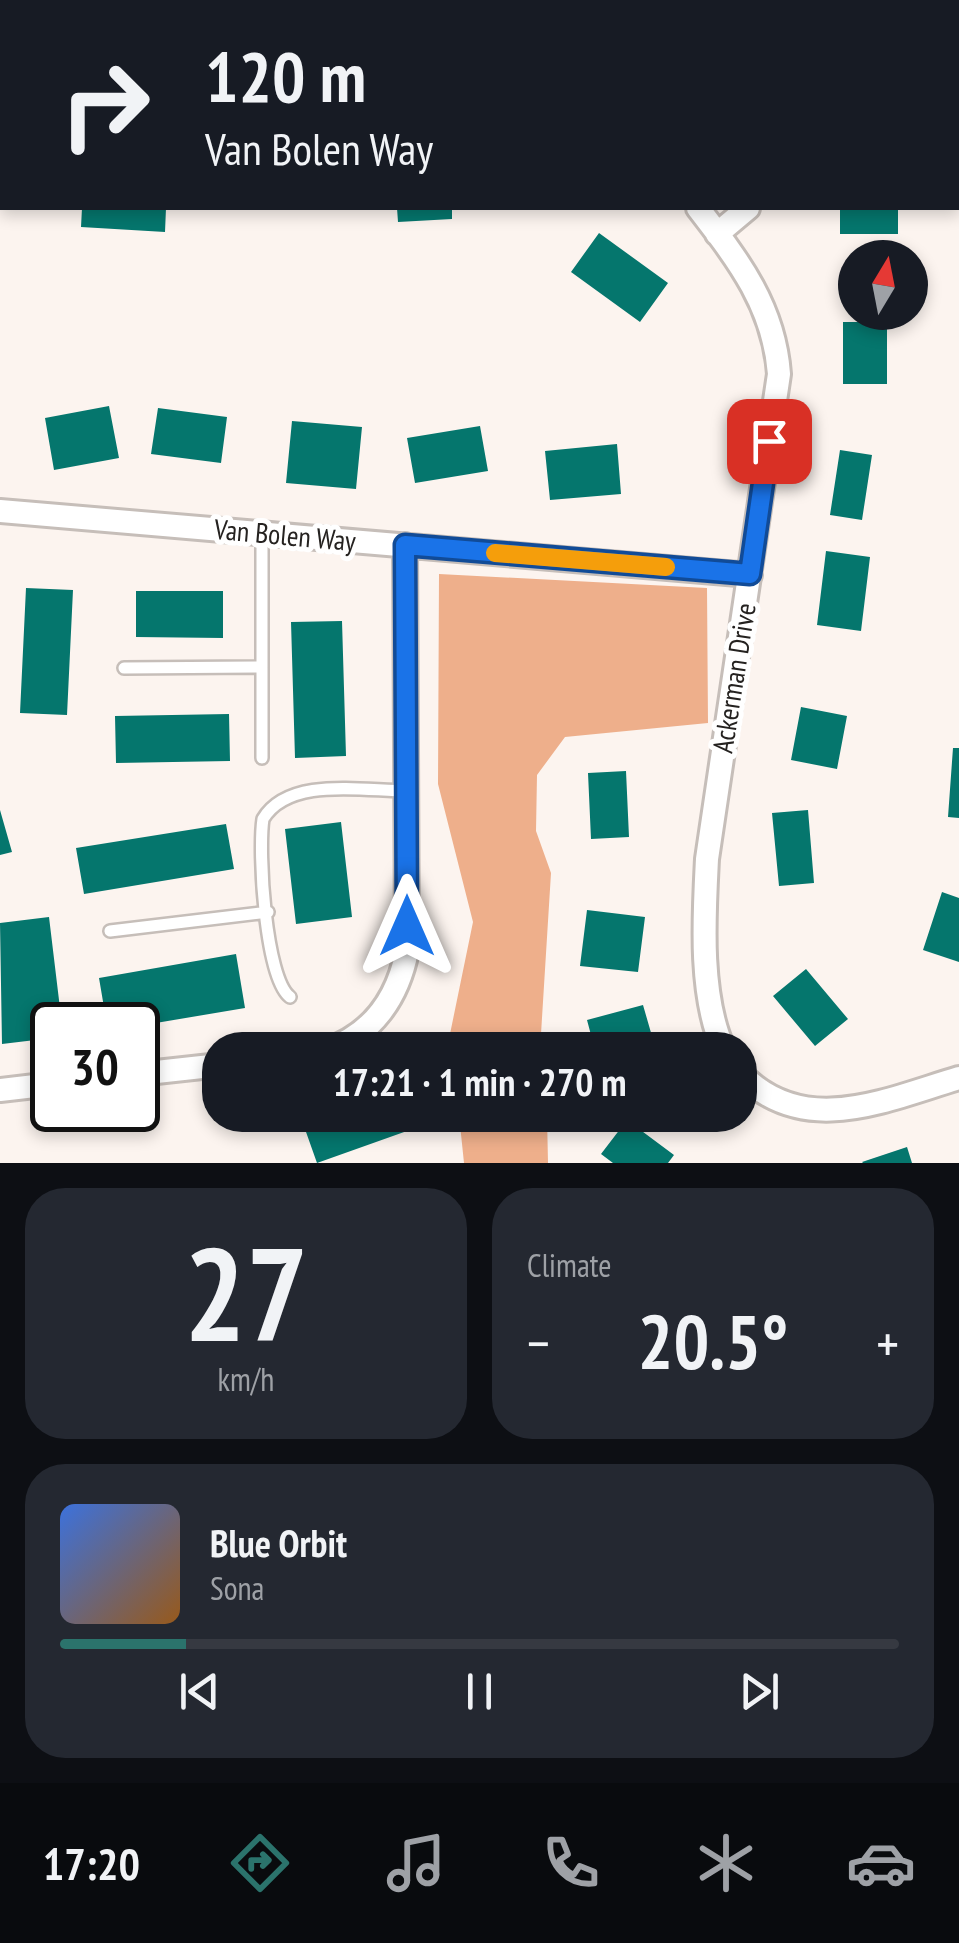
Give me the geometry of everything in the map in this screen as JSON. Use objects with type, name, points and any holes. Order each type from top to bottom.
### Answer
[{"type":"street","name":"Ackerman Drive","points":[[700,210],[758,290],[777,344],[779,374],[706,876],[708,976],[720,1032]]},
{"type":"street","points":[[718,234],[746,210]]},
{"type":"street","name":"Van Bolen Way","points":[[0,511],[750,574]]},
{"type":"street","points":[[361,1032],[376,1019],[402,976],[407,952],[405,545]]},
{"type":"street","points":[[160,1072],[202,1067]]},
{"type":"street","points":[[757,1087],[772,1099],[820,1112],[846,1111],[959,1078]]},
{"type":"street","points":[[0,1090],[30,1087]]},
{"type":"lane","points":[[262,533],[262,758]]},
{"type":"lane","points":[[124,668],[262,667]]},
{"type":"lane","points":[[290,997],[278,982],[268,912],[261,835],[271,806],[296,792],[407,791]]},
{"type":"lane","points":[[110,931],[268,912]]},
{"type":"shaded area","points":[[439,574],[707,588],[708,723],[565,737],[537,775],[536,831],[551,873],[541,1032],[450,1032],[473,922],[438,784]]},
{"type":"shaded area","points":[[461,1132],[547,1132],[548,1163],[464,1163]]},
{"type":"building","points":[[82,210],[166,210],[165,232],[81,227]]},
{"type":"building","points":[[397,210],[452,210],[452,219],[398,222]]},
{"type":"building","points":[[840,210],[898,210],[898,234],[840,234]]},
{"type":"building","points":[[599,233],[668,283],[640,322],[571,272]]},
{"type":"building","points":[[843,330],[887,330],[887,384],[843,384]]},
{"type":"building","points":[[109,406],[119,458],[54,470],[45,418]]},
{"type":"building","points":[[158,408],[227,417],[221,463],[151,454]]},
{"type":"building","points":[[292,421],[362,427],[356,489],[286,483]]},
{"type":"building","points":[[480,426],[488,471],[415,483],[407,438]]},
{"type":"building","points":[[617,444],[621,494],[550,500],[545,451]]},
{"type":"building","points":[[840,450],[872,455],[862,520],[830,515]]},
{"type":"building","points":[[826,551],[870,557],[861,631],[817,625]]},
{"type":"building","points":[[26,588],[73,590],[67,715],[20,713]]},
{"type":"building","points":[[136,591],[223,591],[223,638],[136,637]]},
{"type":"building","points":[[342,621],[346,756],[295,758],[291,622]]},
{"type":"building","points":[[801,707],[847,716],[837,769],[791,760]]},
{"type":"building","points":[[229,714],[230,761],[116,763],[115,716]]},
{"type":"building","points":[[953,748],[959,748],[959,818],[948,817]]},
{"type":"building","points":[[626,771],[629,837],[591,839],[588,773]]},
{"type":"building","points":[[0,810],[12,852],[0,855]]},
{"type":"building","points":[[808,810],[814,883],[779,886],[772,813]]},
{"type":"building","points":[[341,822],[352,917],[296,924],[285,829]]},
{"type":"building","points":[[226,824],[234,869],[84,894],[76,848]]},
{"type":"building","points":[[942,892],[959,898],[959,962],[923,950]]},
{"type":"building","points":[[587,910],[645,917],[638,972],[580,966]]},
{"type":"building","points":[[49,917],[59,1002],[30,1002],[30,1041],[2,1044],[0,923]]},
{"type":"building","points":[[236,954],[245,1008],[160,1022],[160,1002],[103,1002],[99,978]]},
{"type":"building","points":[[806,969],[848,1019],[815,1046],[773,996]]},
{"type":"building","points":[[643,1005],[651,1032],[590,1032],[587,1020]]},
{"type":"building","points":[[306,1132],[404,1132],[317,1163]]},
{"type":"building","points":[[618,1132],[643,1132],[674,1155],[668,1163],[613,1163],[601,1154]]},
{"type":"building","points":[[907,1147],[912,1163],[862,1162]]},
{"type":"slow traffic","points":[[495,553],[666,567]]},
{"type":"route","points":[[407,926],[405,545],[750,574],[769,441]]}]
